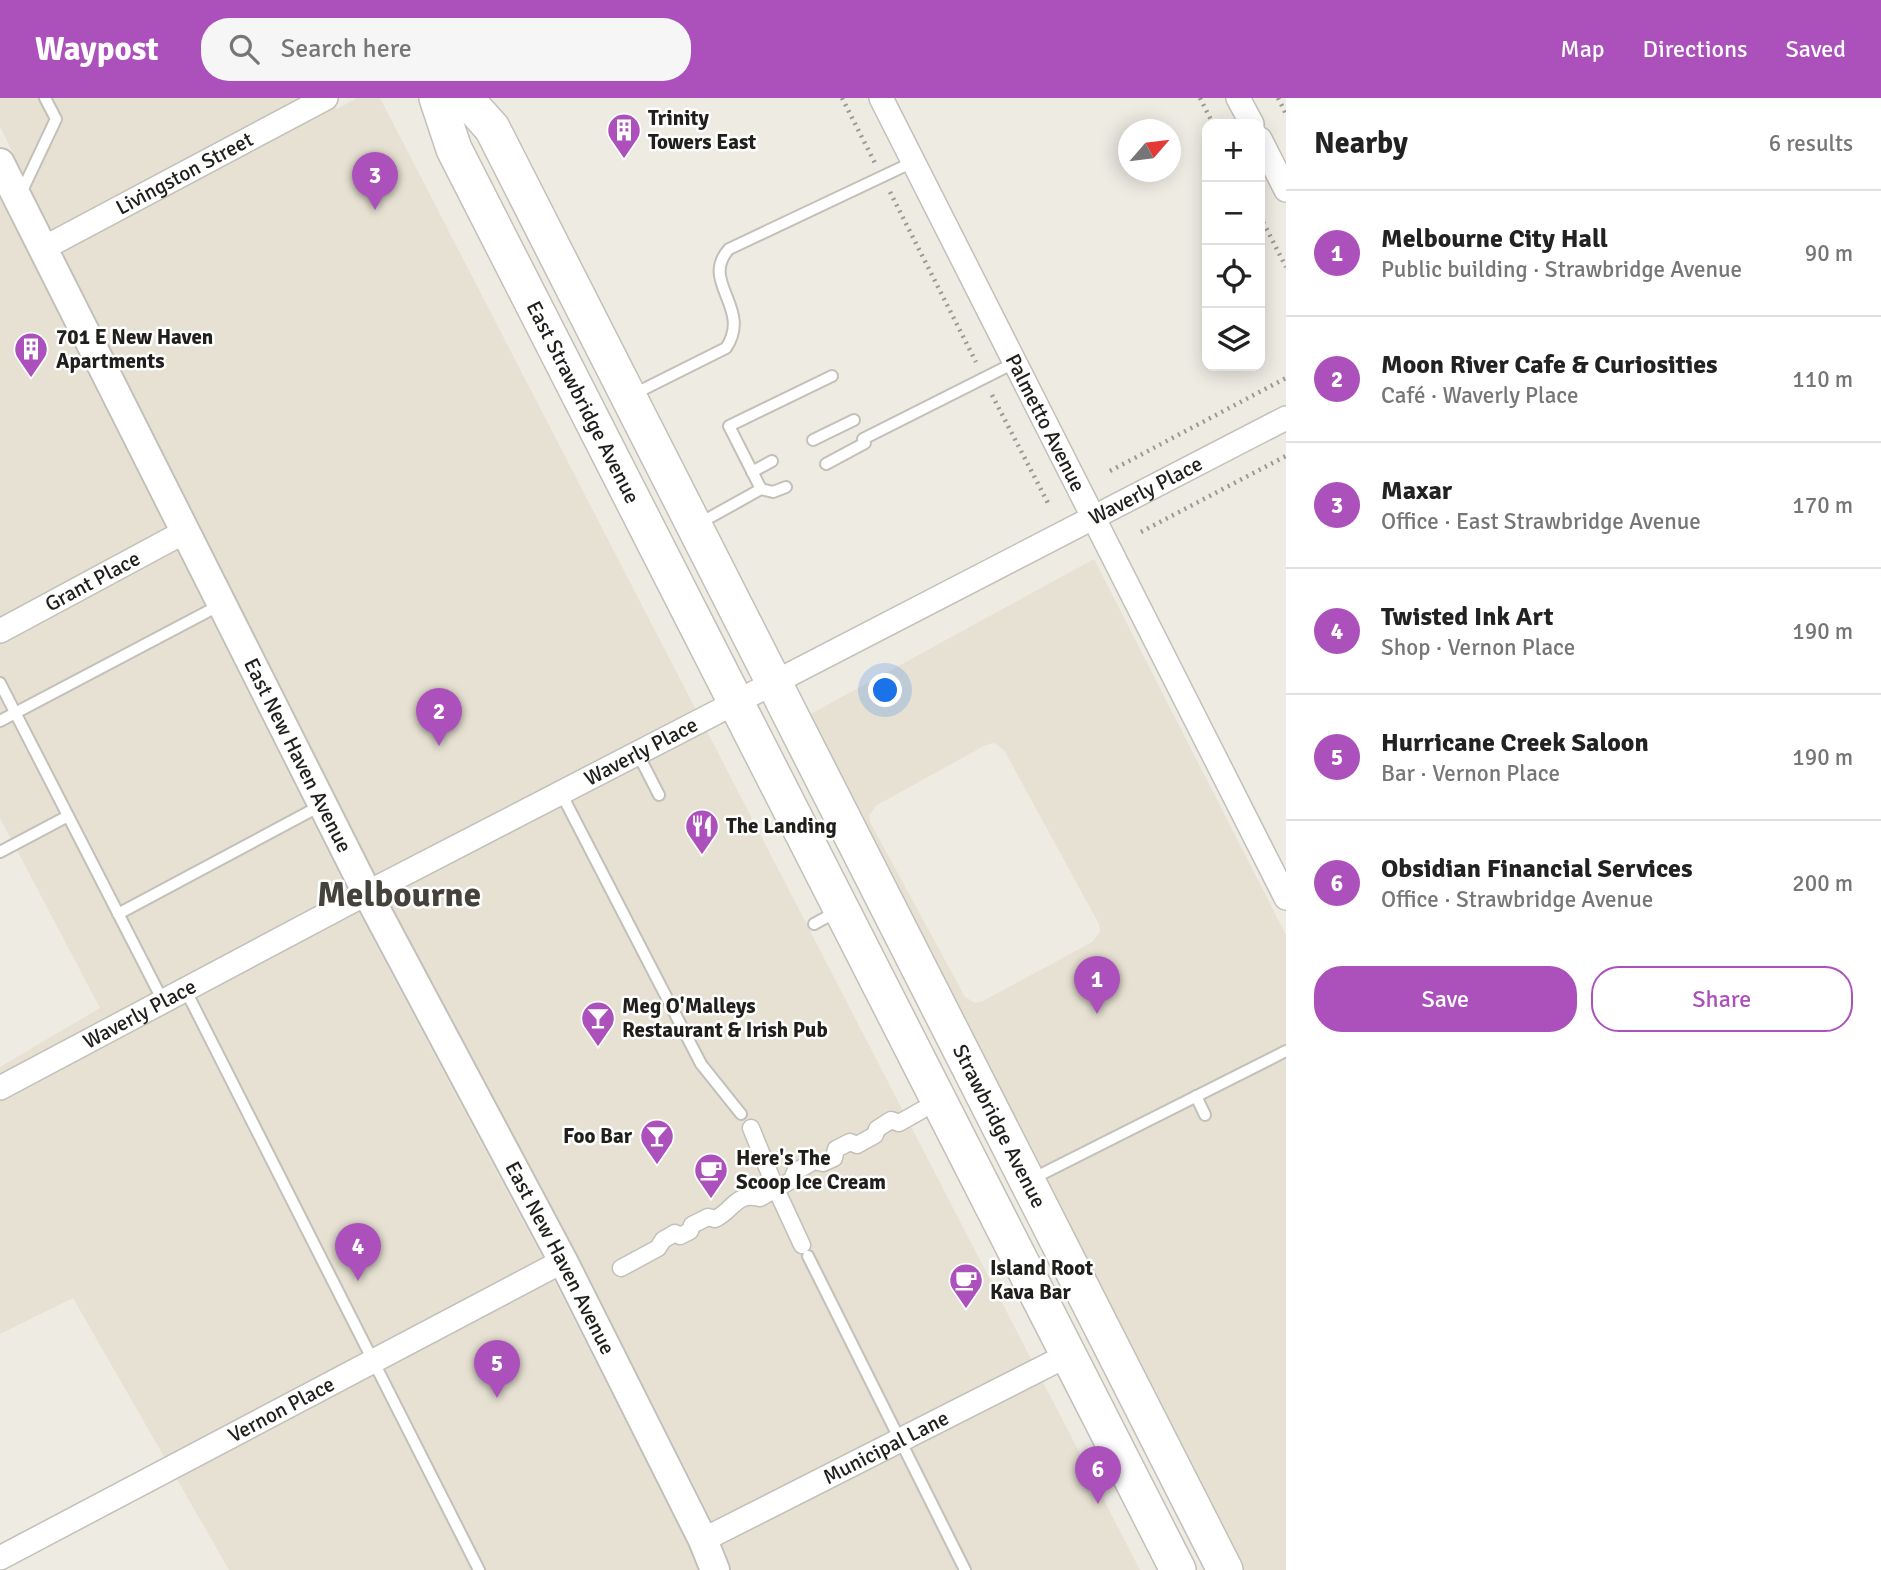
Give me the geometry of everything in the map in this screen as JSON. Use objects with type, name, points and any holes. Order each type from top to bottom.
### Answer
[{"type":"main road","name":"East Strawbridge Avenue","points":[[437,98],[454,149],[738,703]]},
{"type":"main road","name":"East Strawbridge Avenue","points":[[465,98],[492,128],[775,684]]},
{"type":"main road","name":"Strawbridge Avenue","points":[[775,684],[1225,1570]]},
{"type":"main road","name":"Strawbridge Avenue","points":[[738,703],[828,916],[954,1131],[1178,1570]]},
{"type":"main road","points":[[954,1131],[981,1162],[1004,1179],[1028,1181]]},
{"type":"main road","points":[[1068,1355],[1091,1356],[1111,1367],[1135,1391]]},
{"type":"street","name":"Livingston Street","points":[[44,248],[326,98]]},
{"type":"street","name":"Palmetto Avenue","points":[[881,98],[1286,898]]},
{"type":"street","points":[[1238,98],[1249,119]]},
{"type":"street","points":[[1265,149],[1286,190]]},
{"type":"street","name":"East New Haven Avenue","points":[[0,163],[367,893],[562,1261],[703,1540],[715,1570]]},
{"type":"street","name":"Waverly Place","points":[[0,1088],[367,893],[1286,418]]},
{"type":"street","name":"Grant Place","points":[[0,631],[186,531]]},
{"type":"street","points":[[621,1268],[658,1248],[663,1240],[676,1233],[680,1237],[690,1231],[692,1225],[708,1217],[715,1219],[727,1213],[736,1201],[749,1196],[760,1198],[792,1180],[794,1172],[814,1161],[822,1163],[834,1158],[836,1149],[850,1142],[857,1145],[875,1135],[877,1129],[891,1120],[899,1123],[922,1110]]},
{"type":"street","points":[[751,1128],[805,1251]]},
{"type":"street","name":"Vernon Place","points":[[0,1558],[562,1261]]},
{"type":"street","name":"Municipal Lane","points":[[703,1540],[1068,1355]]},
{"type":"lane","points":[[18,199],[56,119],[45,98]]},
{"type":"lane","points":[[628,397],[726,348],[734,336],[734,316],[718,268],[721,258],[729,249],[913,162]]},
{"type":"lane","points":[[826,464],[864,441],[1014,363]]},
{"type":"lane","points":[[761,489],[729,426],[832,376]]},
{"type":"lane","points":[[813,440],[854,420]]},
{"type":"lane","points":[[752,472],[772,461]]},
{"type":"lane","points":[[694,526],[761,489],[774,492],[786,487]]},
{"type":"lane","points":[[0,721],[222,603]]},
{"type":"lane","points":[[0,683],[163,1001]]},
{"type":"lane","points":[[638,754],[659,795]]},
{"type":"lane","points":[[561,793],[701,1064],[741,1114]]},
{"type":"lane","points":[[118,914],[323,805]]},
{"type":"lane","points":[[0,852],[68,816]]},
{"type":"lane","points":[[185,989],[479,1570]]},
{"type":"lane","points":[[1028,1181],[1286,1051]]},
{"type":"lane","points":[[1196,1097],[1205,1115]]},
{"type":"lane","points":[[805,1251],[965,1570]]},
{"type":"path","points":[[842,98],[1048,503]]},
{"type":"path","points":[[1200,98],[1210,119]]},
{"type":"path","points":[[1278,98],[1286,114]]},
{"type":"path","points":[[1265,226],[1286,267]]},
{"type":"path","points":[[1110,471],[1286,378]]},
{"type":"path","points":[[1141,532],[1286,456]]},
{"type":"shaded area","points":[[0,98],[331,98],[337,109],[357,98],[380,98],[1140,1570],[732,1570],[718,1533],[577,1254],[381,886],[0,127]]},
{"type":"shaded area","points":[[0,199],[352,900],[548,1269],[689,1547],[698,1570],[229,1570],[73,1298],[0,1334],[0,1067],[100,1008],[0,818]]},
{"type":"shaded area","points":[[1094,559],[1286,935],[1286,1570],[1242,1570],[1154,1394],[1157,1391],[1148,1382],[1045,1178],[1047,1169],[1039,1167],[809,715]],"holes":[[[994,743],[1004,750],[1099,924],[1100,932],[1092,942],[975,1003],[965,997],[870,822],[869,815],[877,805],[986,745]]]},
{"type":"place","name":"Trinity Towers East","points":[[624,160]]},
{"type":"place","name":"Maxar","points":[[375,210]]},
{"type":"place","name":"701 E New Haven Apartments","points":[[31,379]]},
{"type":"place","name":"Moon River Cafe & Curiosities","points":[[439,746]]},
{"type":"place","name":"The Landing","points":[[702,856]]},
{"type":"place","name":"Melbourne City Hall","points":[[1097,1014]]},
{"type":"place","name":"Meg O'Malleys Restaurant & Irish Pub","points":[[598,1048]]},
{"type":"place","name":"Foo Bar","points":[[657,1166]]},
{"type":"place","name":"Here's The Scoop Ice Cream","points":[[711,1200]]},
{"type":"place","name":"Twisted Ink Art","points":[[358,1281]]},
{"type":"place","name":"Island Root Kava Bar","points":[[966,1310]]},
{"type":"place","name":"Hurricane Creek Saloon","points":[[497,1398]]},
{"type":"place","name":"Obsidian Financial Services","points":[[1098,1504]]},
{"type":"district","name":"Melbourne","points":[[399,894]]}]
